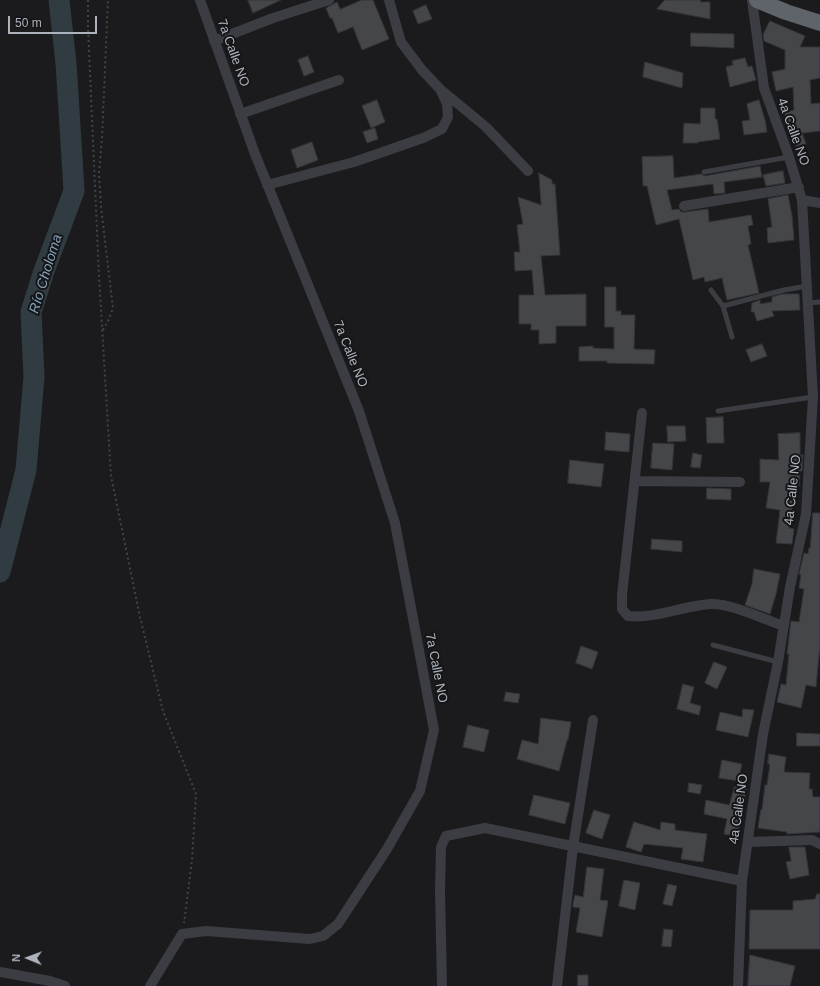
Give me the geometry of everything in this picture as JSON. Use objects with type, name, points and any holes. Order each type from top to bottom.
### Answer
[{"type":"highway","points":[[757,0],[786,12],[820,23]]},
{"type":"street","name":"7a Calle NO","points":[[182,934],[206,931],[310,939],[323,936],[338,924],[387,849],[420,791],[434,730],[396,523],[359,410],[267,185],[240,114],[200,0]]},
{"type":"street","points":[[214,41],[273,18],[329,0]]},
{"type":"street","points":[[389,0],[402,42],[422,70],[440,89],[486,127],[528,171]]},
{"type":"street","name":"4a Calle NO","points":[[738,986],[742,881],[763,734],[806,514],[815,392],[802,200],[789,157],[764,88],[752,0]]},
{"type":"street","points":[[240,114],[339,80]]},
{"type":"street","points":[[267,185],[354,162],[423,138],[442,129],[448,117],[447,104],[440,89]]},
{"type":"street","points":[[684,206],[799,187]]},
{"type":"street","points":[[802,200],[820,203]]},
{"type":"street","points":[[642,413],[622,595],[622,609],[628,616],[641,618],[711,604],[729,606],[783,626]]},
{"type":"street","points":[[634,481],[740,482]]},
{"type":"street","points":[[557,986],[573,847],[593,720]]},
{"type":"street","points":[[442,986],[440,890],[441,847],[446,836],[486,828],[742,881]]},
{"type":"street","points":[[748,842],[812,840],[820,844]]},
{"type":"street","points":[[150,986],[182,934]]},
{"type":"street","points":[[0,972],[50,981],[65,986]]},
{"type":"lane","points":[[704,172],[789,157]]},
{"type":"lane","points":[[723,306],[784,290],[807,286]]},
{"type":"lane","points":[[711,290],[723,306],[732,337]]},
{"type":"lane","points":[[808,303],[820,302]]},
{"type":"lane","points":[[718,411],[815,392]]},
{"type":"lane","points":[[713,645],[778,662]]},
{"type":"path","points":[[88,0],[102,331],[111,476],[140,617],[163,711],[196,794],[192,860],[182,934]]},
{"type":"path","points":[[102,331],[113,308],[101,207],[99,173],[102,139],[108,0]]},
{"type":"building","points":[[248,0],[281,0],[253,13]]},
{"type":"building","points":[[362,0],[373,0],[389,39],[362,50],[353,27],[338,33],[326,8],[337,2],[340,9]]},
{"type":"building","points":[[665,0],[701,0],[700,2],[710,2],[710,19],[657,9]]},
{"type":"building","points":[[426,5],[432,19],[418,24],[413,11]]},
{"type":"building","points":[[770,21],[805,36],[800,47],[820,47],[820,78],[810,80],[811,104],[820,103],[820,131],[802,133],[806,144],[796,147],[784,113],[794,110],[793,87],[776,91],[772,72],[785,69],[785,50],[764,41],[763,35]]},
{"type":"building","points":[[691,33],[734,34],[734,48],[691,46]]},
{"type":"building","points":[[308,56],[314,72],[304,76],[298,60]]},
{"type":"building","points":[[745,58],[748,67],[752,66],[756,80],[730,87],[726,67],[733,65],[732,61]]},
{"type":"building","points":[[645,62],[683,73],[682,88],[643,77]]},
{"type":"building","points":[[377,100],[385,122],[371,128],[362,106]]},
{"type":"building","points":[[759,100],[767,132],[744,135],[742,121],[750,120],[747,104]]},
{"type":"building","points":[[701,108],[715,108],[715,119],[717,119],[720,139],[698,143],[683,143],[684,123],[700,124]]},
{"type":"building","points":[[375,128],[378,139],[367,143],[363,132]]},
{"type":"building","points":[[312,142],[318,160],[297,168],[291,150]]},
{"type":"building","points":[[673,156],[674,178],[701,174],[705,176],[760,166],[762,177],[724,182],[725,193],[714,194],[713,184],[667,190],[672,210],[679,209],[681,212],[685,212],[708,209],[709,222],[751,215],[753,225],[748,226],[751,244],[748,245],[759,293],[727,300],[722,278],[705,282],[704,277],[693,280],[679,219],[656,225],[647,186],[643,186],[642,157]]},
{"type":"building","points":[[783,171],[785,183],[766,186],[763,175]]},
{"type":"building","points":[[539,173],[552,180],[552,184],[555,184],[560,255],[541,256],[545,295],[586,294],[586,326],[556,326],[556,343],[539,344],[539,330],[531,330],[531,324],[519,324],[519,295],[534,295],[532,270],[515,271],[514,252],[520,252],[517,225],[523,224],[518,197],[541,205]]},
{"type":"building","points":[[788,195],[794,240],[768,243],[767,228],[772,227],[768,199]]},
{"type":"building","points":[[605,287],[616,287],[616,311],[621,311],[621,315],[635,315],[634,349],[655,350],[654,364],[579,361],[579,347],[593,346],[593,348],[614,349],[614,327],[605,327]]},
{"type":"building","points":[[783,294],[799,294],[800,310],[772,311],[774,316],[757,321],[754,312],[751,312],[752,303],[760,300],[760,304],[772,302],[772,297]]},
{"type":"building","points":[[762,344],[767,356],[751,362],[746,350]]},
{"type":"building","points":[[723,417],[724,443],[707,443],[706,418]]},
{"type":"building","points":[[667,426],[685,426],[686,441],[668,442]]},
{"type":"building","points":[[606,432],[630,434],[629,452],[605,450]]},
{"type":"building","points":[[800,433],[800,455],[803,455],[802,471],[800,471],[799,486],[796,486],[789,528],[794,529],[792,544],[776,543],[780,510],[766,508],[770,482],[760,482],[760,459],[779,460],[778,434]]},
{"type":"building","points":[[653,443],[674,444],[672,470],[651,468]]},
{"type":"building","points":[[693,453],[702,455],[700,468],[691,467]]},
{"type":"building","points":[[570,460],[604,464],[601,487],[568,483]]},
{"type":"building","points":[[707,488],[731,489],[731,500],[707,499]]},
{"type":"building","points":[[813,513],[820,513],[820,645],[816,687],[806,685],[801,708],[777,702],[781,684],[786,685],[789,654],[787,654],[791,621],[799,622],[804,589],[799,588],[801,575],[799,574],[804,553],[808,554],[810,548]]},
{"type":"building","points":[[652,539],[682,541],[682,552],[651,549]]},
{"type":"building","points":[[754,569],[780,574],[770,614],[745,605],[752,584]]},
{"type":"building","points":[[581,646],[598,652],[592,669],[576,663]]},
{"type":"building","points":[[714,662],[727,667],[717,689],[705,683]]},
{"type":"building","points":[[683,684],[694,687],[690,703],[701,706],[699,715],[677,709]]},
{"type":"building","points":[[506,692],[520,694],[518,703],[504,701]]},
{"type":"building","points":[[743,709],[754,710],[748,737],[716,730],[720,712],[742,717]]},
{"type":"building","points":[[541,718],[571,722],[568,740],[559,771],[517,759],[522,740],[538,744]]},
{"type":"building","points":[[468,725],[489,730],[484,752],[463,747]]},
{"type":"building","points":[[797,733],[820,734],[820,746],[797,746]]},
{"type":"building","points":[[769,754],[786,757],[784,772],[810,773],[809,789],[812,789],[813,797],[820,797],[820,832],[787,834],[787,832],[758,828],[765,785],[767,785],[770,764],[768,764]]},
{"type":"building","points":[[722,760],[742,764],[738,781],[719,778]]},
{"type":"building","points":[[689,783],[702,785],[700,794],[688,792]]},
{"type":"building","points":[[735,786],[747,789],[742,807],[738,836],[724,834],[727,819],[704,814],[706,800],[729,805]]},
{"type":"building","points":[[534,795],[570,803],[565,824],[529,815]]},
{"type":"building","points":[[594,810],[610,815],[602,839],[586,833]]},
{"type":"building","points":[[634,822],[660,830],[661,822],[675,824],[675,830],[707,834],[703,862],[681,859],[683,848],[644,844],[641,852],[626,847]]},
{"type":"building","points":[[789,847],[805,847],[809,875],[790,879],[786,862],[791,861]]},
{"type":"building","points":[[587,867],[604,869],[600,900],[608,901],[602,937],[576,932],[580,908],[573,907],[573,904],[575,895],[583,897]]},
{"type":"building","points":[[624,880],[640,883],[635,910],[619,906]]},
{"type":"building","points":[[668,884],[677,886],[672,906],[663,904]]},
{"type":"building","points":[[817,894],[820,894],[820,949],[749,949],[750,910],[793,910],[793,901],[815,899]]},
{"type":"building","points":[[664,929],[673,930],[671,947],[662,946]]},
{"type":"building","points":[[750,955],[795,966],[790,986],[748,986]]},
{"type":"building","points":[[578,975],[588,975],[588,986],[578,986]]},
{"type":"waterway","name":"Río Choloma","points":[[0,572],[26,470],[34,377],[31,312],[44,271],[74,191],[66,63],[59,0]]}]
